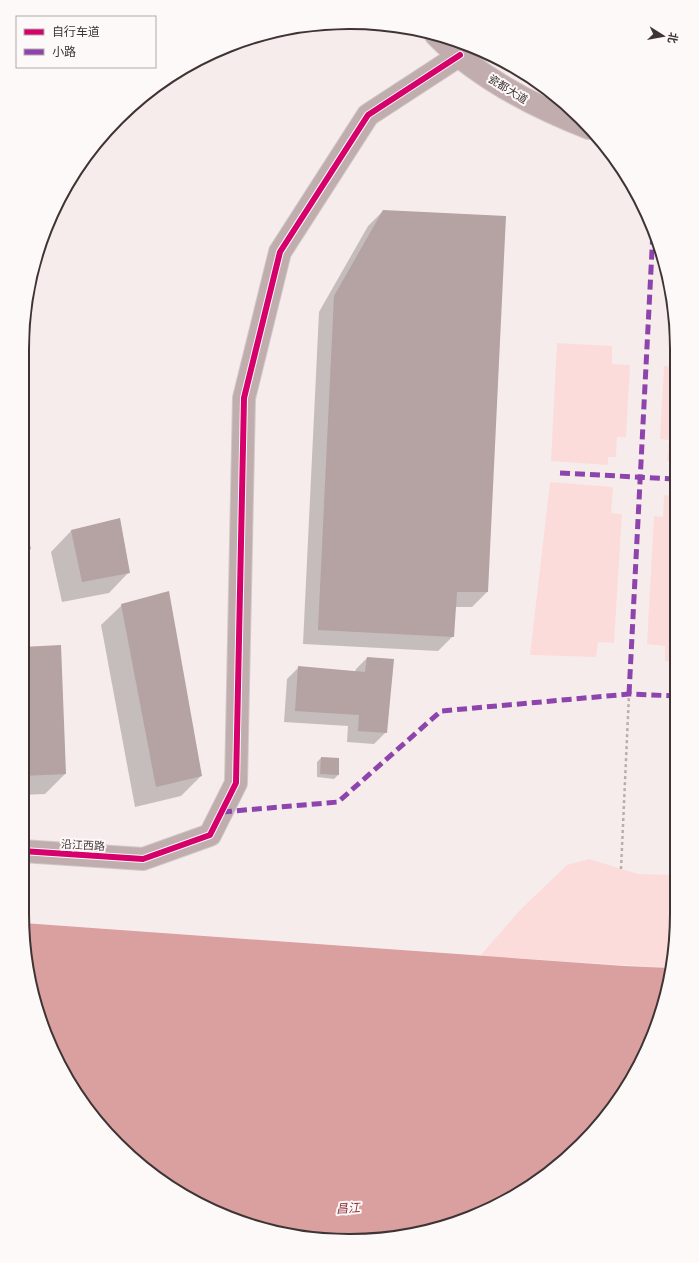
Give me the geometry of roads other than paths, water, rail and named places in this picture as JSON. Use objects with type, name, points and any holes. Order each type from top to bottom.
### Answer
[{"type":"main road","name":"瓷都大道","points":[[447,44],[523,99],[575,122]]},
{"type":"street","name":"沿江西路","points":[[29,851],[143,858],[210,835],[236,783],[244,398],[280,252],[368,115],[460,55]]},
{"type":"water","name":"昌江","points":[[29,923],[665,968],[653,1017],[637,1055],[616,1092],[590,1125],[561,1154],[545,1168],[510,1191],[472,1210],[453,1217],[412,1228],[391,1231],[350,1234],[329,1233],[287,1228],[246,1217],[227,1210],[171,1180],[154,1168],[123,1140],[95,1109],[83,1092],[53,1036],[46,1017],[35,976]]}]
